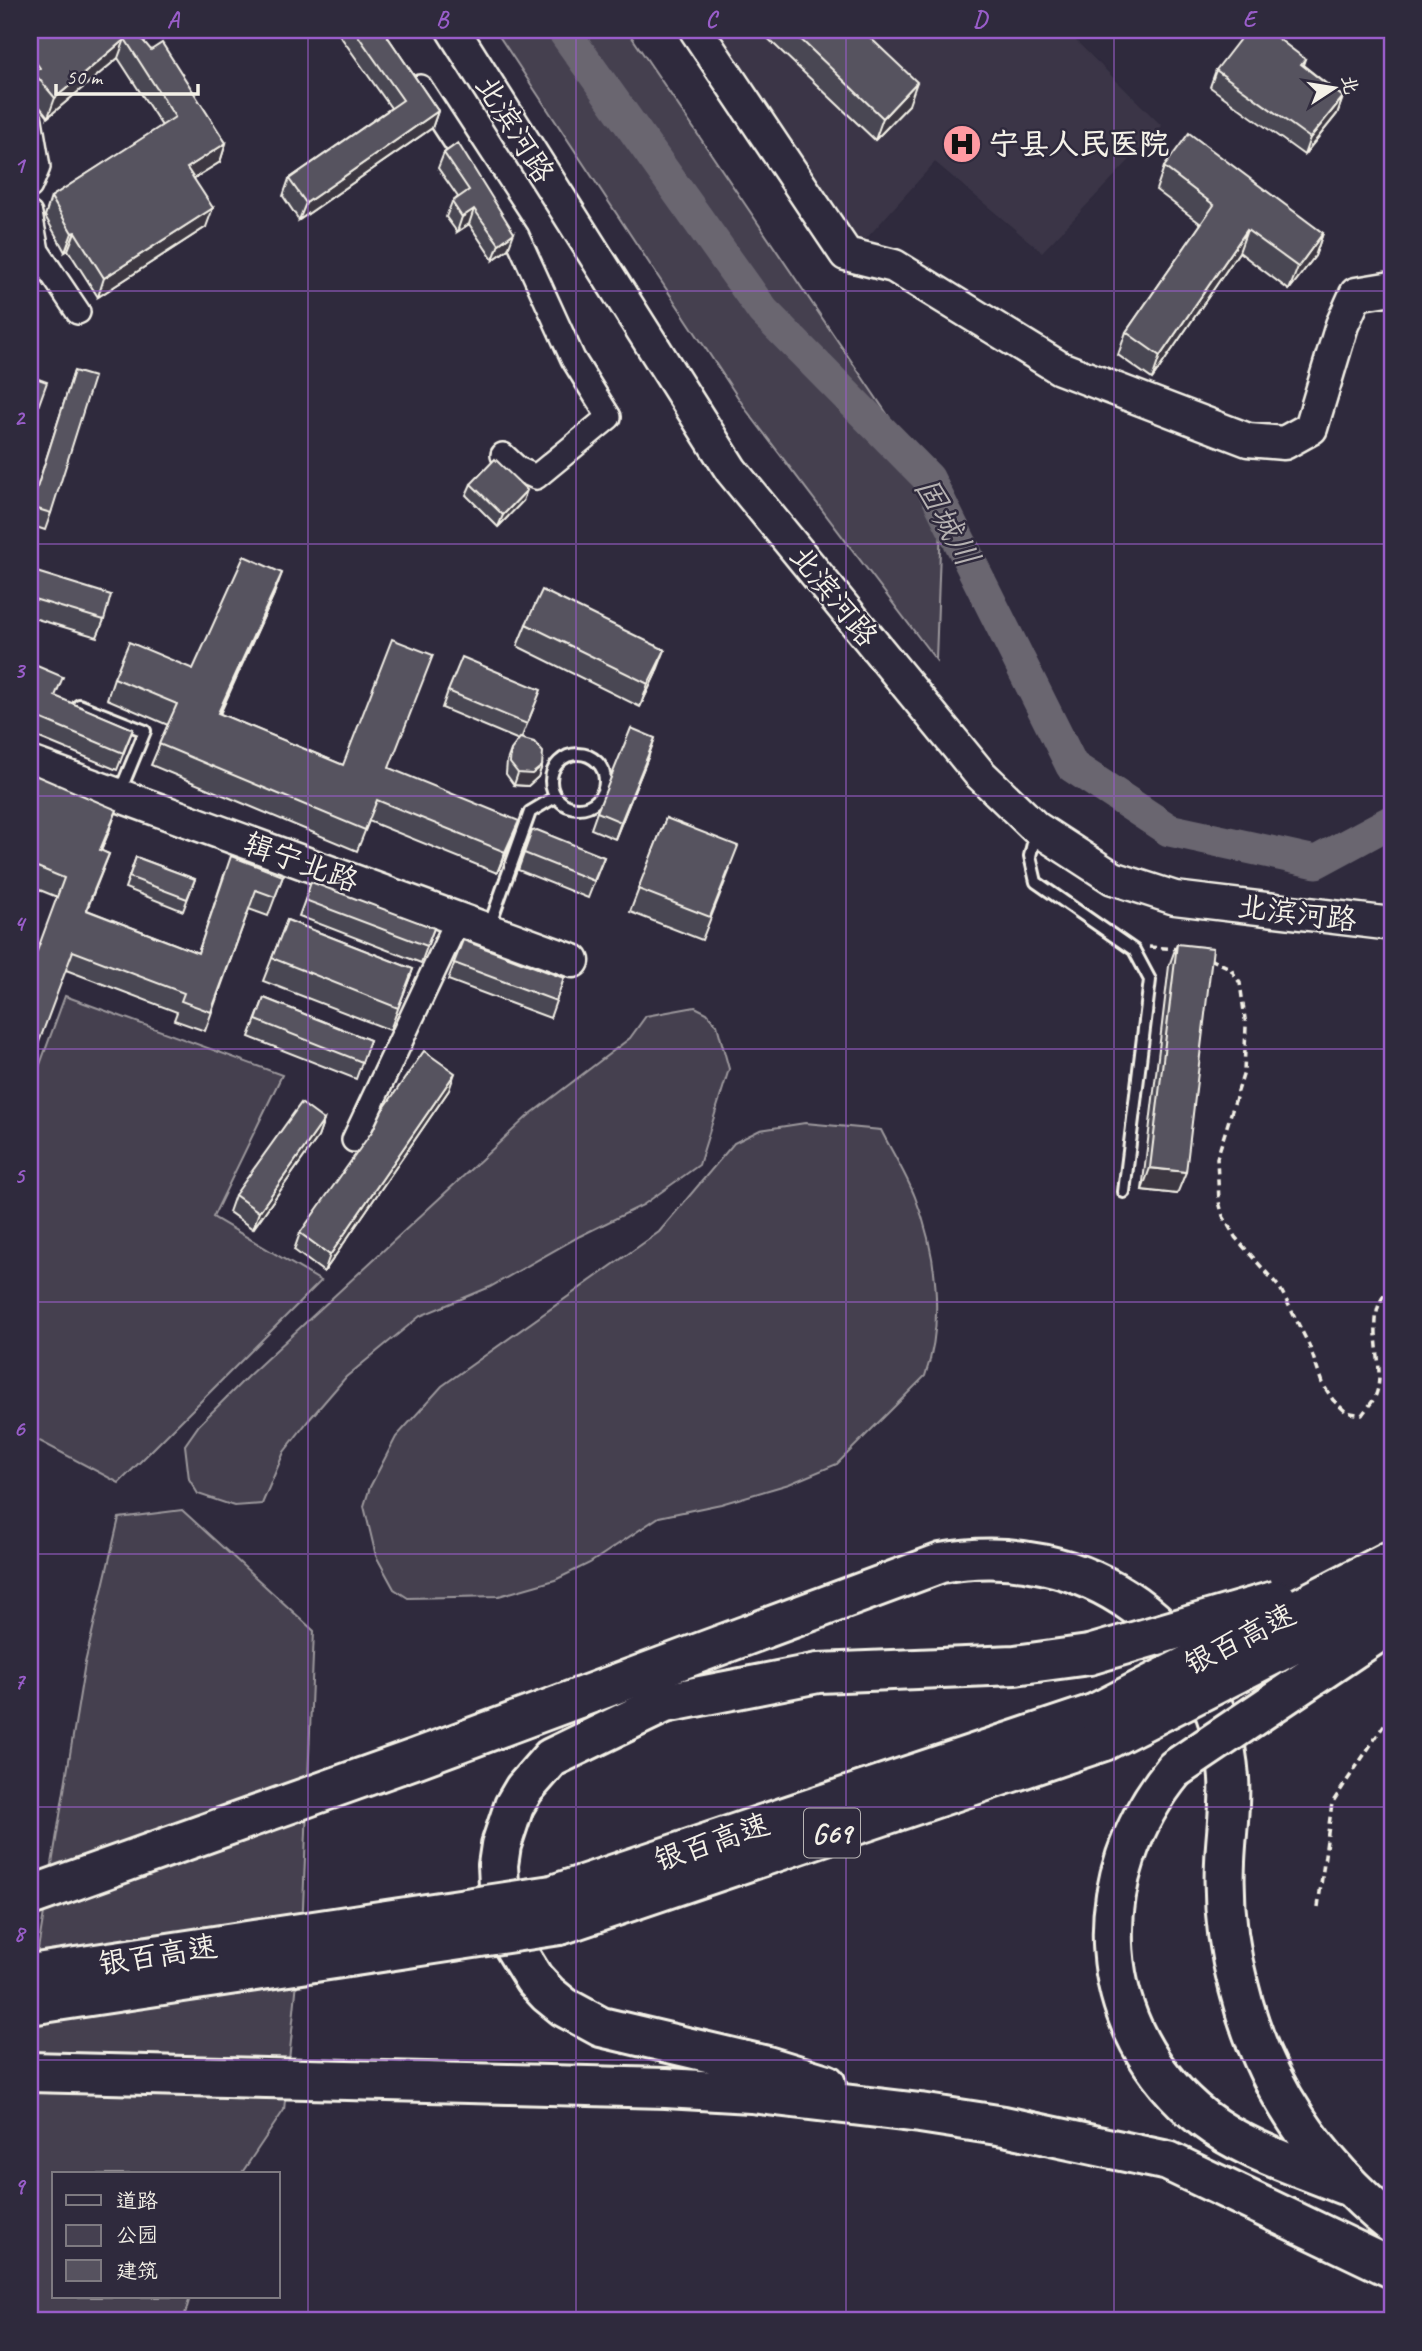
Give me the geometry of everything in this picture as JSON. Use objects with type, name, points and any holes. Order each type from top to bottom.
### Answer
[{"type":"highway","points":[[30,1896],[416,1758],[941,1563],[976,1558],[1013,1558],[1060,1566],[1083,1574],[1129,1600],[1159,1626],[1185,1656],[1211,1702],[1223,1739],[1229,1778],[1225,1895],[1232,1959],[1245,2011],[1260,2052],[1290,2111],[1352,2189],[1392,2224]]},
{"type":"highway","points":[[920,2113],[767,2066],[621,2033],[601,2027],[564,2007],[534,1979],[513,1945],[505,1925],[498,1885],[498,1865],[506,1825],[524,1789],[551,1758],[665,1703],[818,1673],[1016,1665],[1089,1655],[1382,1576]]},
{"type":"highway","name":"银百高速","points":[[30,2005],[556,1910],[1100,1727],[1382,1576]]},
{"type":"highway","points":[[1352,2189],[1227,2135],[1205,2120],[1176,2093],[1152,2062],[1128,2015],[1114,1964],[1112,1938],[1116,1885],[1132,1835],[1143,1811],[1175,1769],[1392,1623]]},
{"type":"highway","name":"银百高速","points":[[30,1974],[556,1910]]},
{"type":"highway","points":[[30,2073],[678,2089],[751,2093],[920,2113],[1039,2133],[1168,2161],[1392,2269]]},
{"type":"street","name":"北滨河路","points":[[453,30],[731,470],[979,773],[1037,828],[1113,878],[1175,898],[1392,924]]},
{"type":"street","points":[[696,30],[846,254],[894,267],[1060,368],[1248,440],[1284,443],[1311,428],[1342,325],[1356,294],[1392,288]]},
{"type":"street","points":[[411,74],[517,236],[573,359],[609,417],[536,477],[517,468],[503,454]]},
{"type":"street","points":[[30,120],[38,167],[30,186]]},
{"type":"street","points":[[30,214],[37,251],[78,312]]},
{"type":"street","name":"辑宁北路","points":[[30,762],[573,961]]},
{"type":"street","points":[[354,1139],[458,919]]},
{"type":"lane","points":[[79,705],[145,731],[117,796]]},
{"type":"lane","points":[[578,754],[594,759],[600,765],[604,773],[604,790],[594,804],[577,809],[569,808],[555,797],[550,781],[555,765],[562,759],[578,754]]},
{"type":"lane","points":[[488,930],[530,812],[555,797]]},
{"type":"lane","points":[[1037,828],[1030,856],[1036,882],[1133,950],[1150,980],[1124,1192]]},
{"type":"path","points":[[1133,950],[1155,946],[1187,950]]},
{"type":"path","points":[[1209,959],[1230,968],[1240,983],[1246,1026],[1244,1072],[1217,1158],[1219,1202],[1223,1216],[1235,1237],[1280,1288],[1309,1345],[1322,1383],[1333,1400],[1346,1412],[1362,1415],[1376,1396],[1376,1316],[1380,1301],[1392,1288]]},
{"type":"path","points":[[1318,1907],[1332,1803],[1392,1713]]},
{"type":"shaded area","name":"宁县人民医院","points":[[696,30],[1065,30],[1162,126],[1042,252],[935,162],[856,250]]},
{"type":"green space","points":[[495,30],[627,30],[942,495],[936,660],[747,411]]},
{"type":"green space","points":[[65,996],[282,1075],[213,1217],[321,1281],[119,1483],[30,1436],[30,1092]]},
{"type":"green space","points":[[695,1007],[707,1013],[717,1025],[729,1069],[699,1165],[643,1205],[580,1236],[490,1287],[420,1316],[346,1377],[308,1421],[284,1452],[262,1504],[234,1506],[198,1494],[189,1479],[185,1445],[199,1425],[247,1377],[528,1116],[630,1038],[646,1016]]},
{"type":"green space","points":[[805,1123],[881,1130],[907,1180],[922,1218],[933,1262],[935,1332],[925,1376],[837,1464],[789,1484],[721,1504],[659,1517],[590,1563],[555,1580],[499,1596],[408,1598],[394,1589],[376,1556],[364,1506],[370,1487],[396,1437],[442,1386],[659,1232],[734,1143],[760,1130]]},
{"type":"green space","points":[[182,1510],[314,1631],[302,1932],[284,2110],[242,2172],[52,2172],[52,2298],[190,2298],[183,2321],[30,2321],[30,1998],[85,1663],[119,1518]]},
{"type":"building","points":[[30,30],[134,30],[151,50],[162,43],[226,143],[187,168],[213,208],[104,278],[75,232],[72,233],[51,197],[175,117],[125,39],[55,98],[34,73],[40,68],[30,54]]},
{"type":"building","points":[[354,30],[383,30],[438,111],[306,203],[289,179],[403,100]]},
{"type":"building","points":[[791,30],[862,30],[917,82],[883,118]]},
{"type":"building","points":[[1247,30],[1267,30],[1305,59],[1301,64],[1343,97],[1310,138],[1216,70]]},
{"type":"building","points":[[1189,133],[1323,233],[1298,267],[1247,230],[1160,356],[1126,332],[1214,205],[1164,167]]},
{"type":"building","points":[[458,143],[514,233],[499,244],[474,209],[462,217],[452,202],[469,190],[444,153]]},
{"type":"building","points":[[74,371],[94,377],[51,513],[31,507]]},
{"type":"building","points":[[30,376],[47,382],[30,429]]},
{"type":"building","points":[[495,459],[527,490],[503,515],[471,484]]},
{"type":"building","points":[[244,556],[282,573],[218,713],[343,765],[392,639],[433,655],[389,768],[519,821],[505,852],[377,800],[365,830],[159,744],[177,704],[114,678],[129,642],[193,669]]},
{"type":"building","points":[[30,570],[111,595],[104,620],[34,599],[30,610]]},
{"type":"building","points":[[542,590],[665,650],[648,684],[526,624]]},
{"type":"building","points":[[462,657],[541,690],[527,724],[448,691]]},
{"type":"building","points":[[30,663],[63,677],[55,696],[133,729],[123,753],[30,714]]},
{"type":"building","points":[[631,728],[655,738],[621,822],[597,812]]},
{"type":"building","points":[[520,738],[534,742],[543,752],[542,766],[532,774],[518,773],[510,763],[511,750]]},
{"type":"building","points":[[30,773],[117,810],[100,850],[109,854],[86,910],[198,953],[231,856],[283,876],[275,897],[256,890],[211,1012],[181,1001],[184,993],[73,951],[30,1066],[30,970],[64,878],[30,864]]},
{"type":"building","points":[[666,818],[738,846],[710,917],[638,889]]},
{"type":"building","points":[[537,830],[604,857],[594,881],[524,853],[532,831]]},
{"type":"building","points":[[136,857],[195,879],[187,899],[129,877]]},
{"type":"building","points":[[311,882],[434,928],[427,946],[305,900]]},
{"type":"building","points":[[287,920],[413,969],[398,1008],[272,958]]},
{"type":"building","points":[[463,940],[564,978],[556,1001],[454,963]]},
{"type":"building","points":[[1177,944],[1213,948],[1186,1172],[1150,1168]]},
{"type":"building","points":[[264,998],[370,1040],[362,1062],[256,1020]]},
{"type":"building","points":[[424,1051],[455,1073],[330,1255],[300,1233],[373,1130],[382,1111]]},
{"type":"building","points":[[301,1103],[324,1120],[259,1212],[235,1195]]},
{"type":"waterway","name":"固城川","points":[[563,30],[763,311],[928,478],[1072,766],[1169,830],[1316,862],[1392,821]]},
{"type":"place","name":"宁县人民医院","points":[[962,144]]}]
